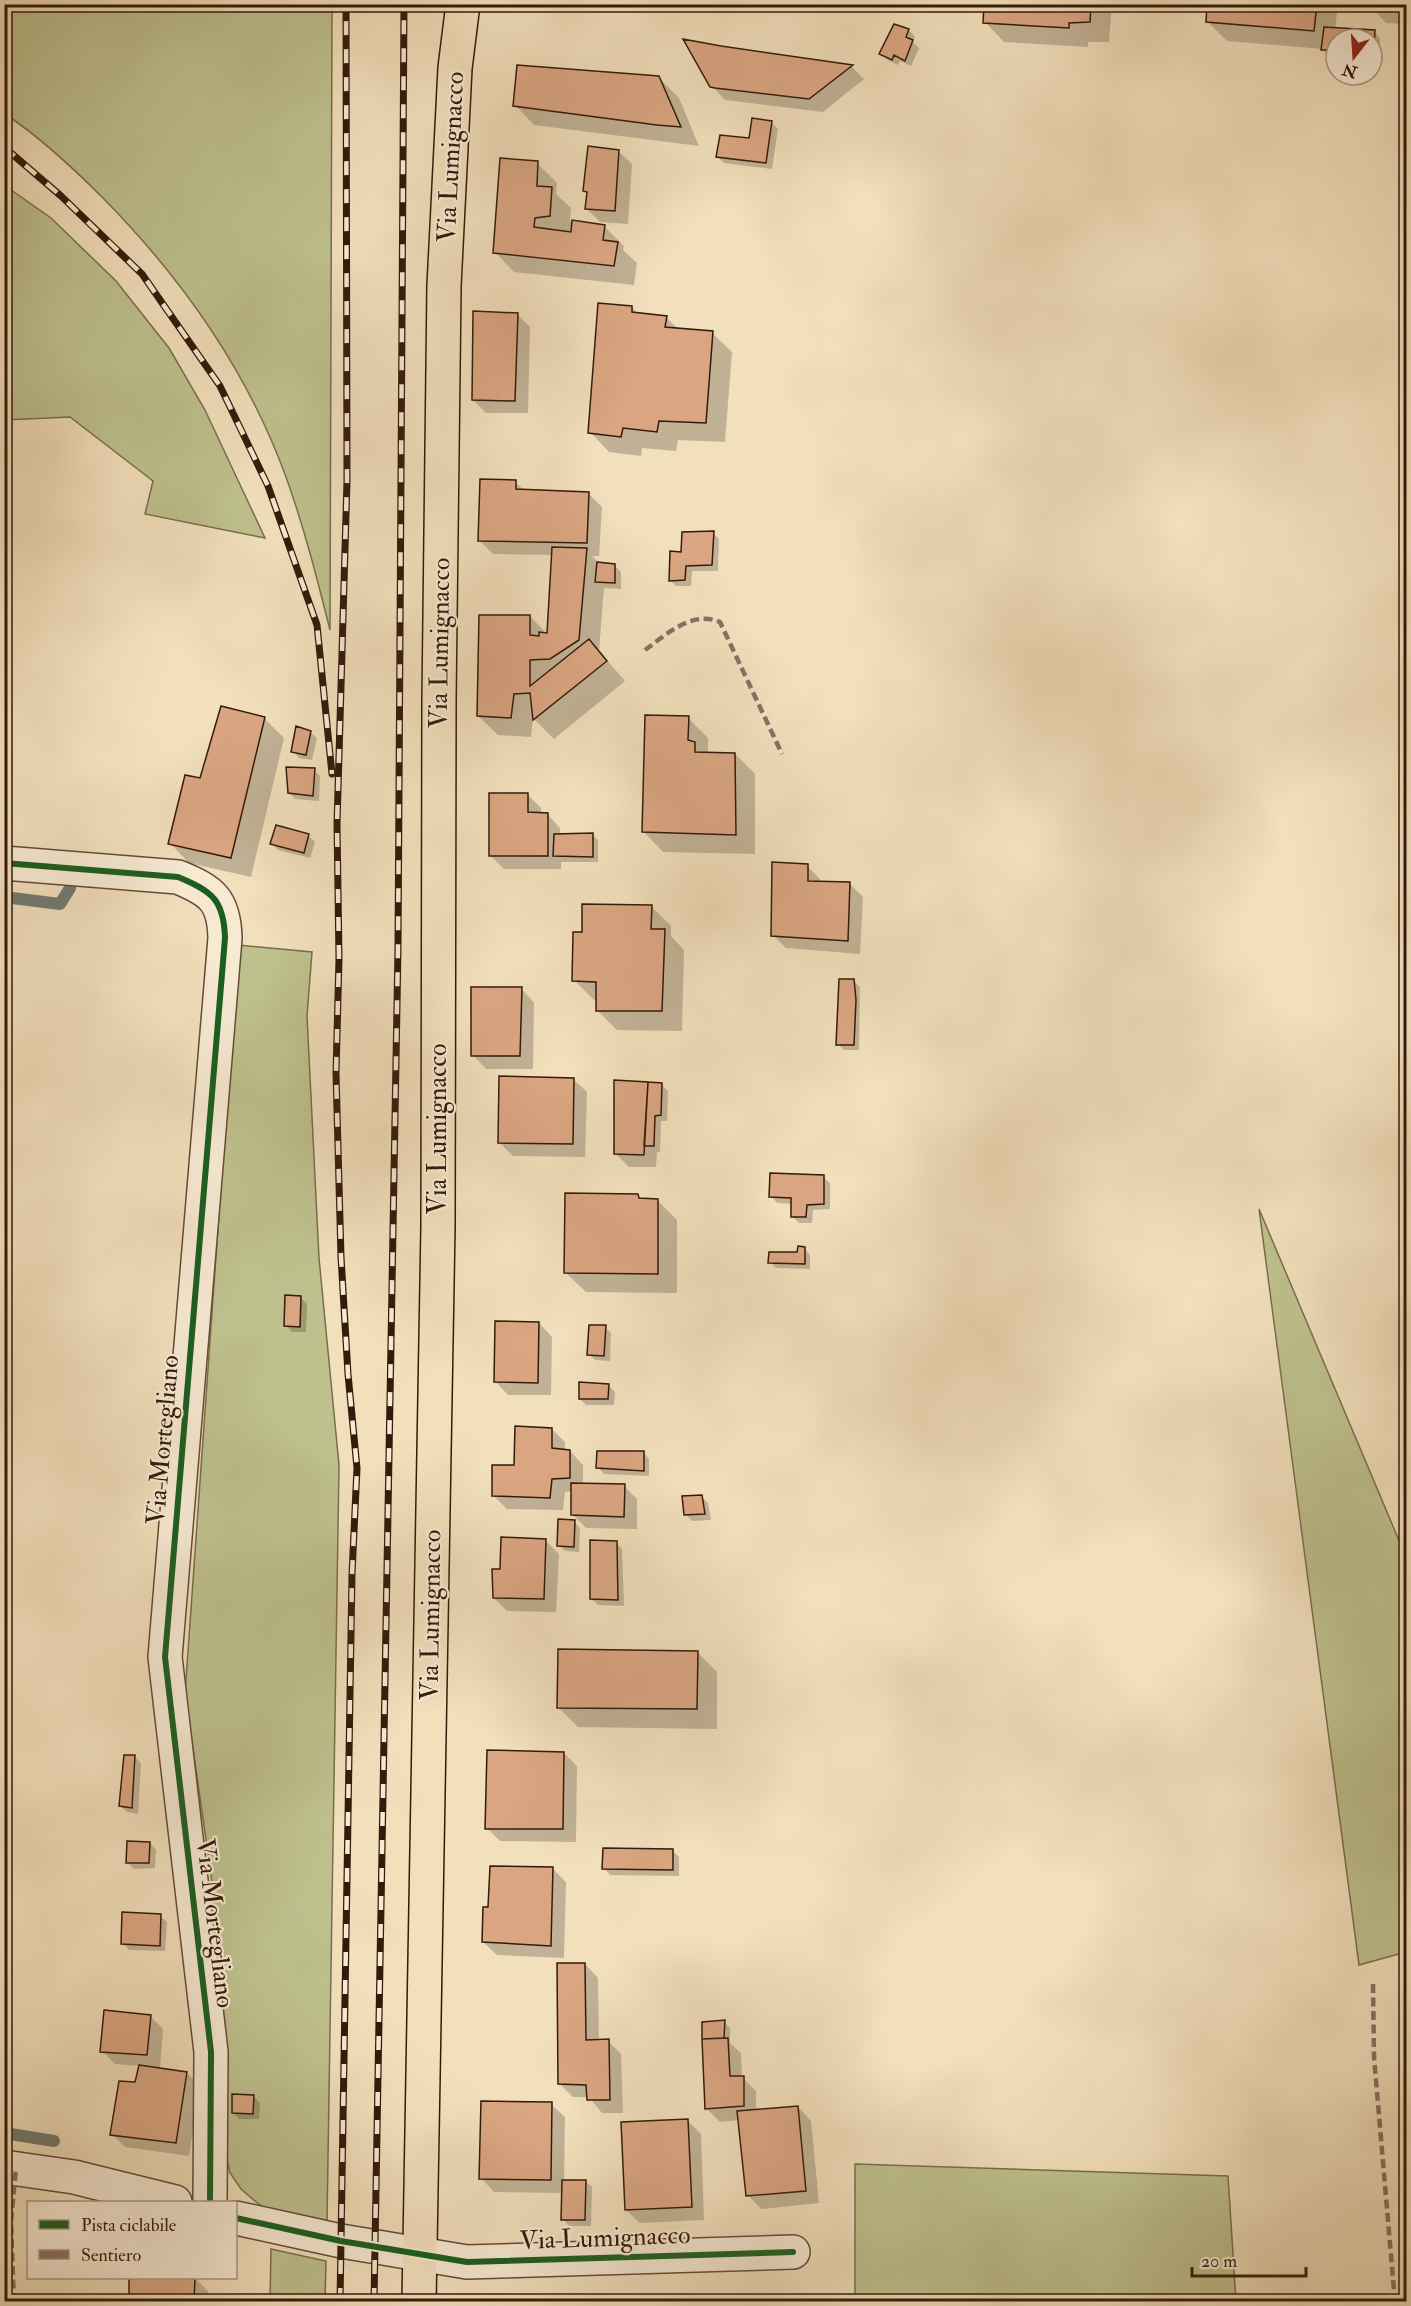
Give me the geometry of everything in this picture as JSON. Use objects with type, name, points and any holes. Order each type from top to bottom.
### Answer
[{"type":"main road","name":"Via Lumignacco","points":[[419,2301],[438,1226],[439,700],[444,286],[455,68],[463,4]]},
{"type":"street","name":"Via Mortegliano","points":[[4,863],[178,878],[199,886],[215,899],[225,918],[165,1657],[212,2052],[210,2201]]},
{"type":"street","points":[[4,2167],[74,2176],[171,2201]]},
{"type":"street","points":[[237,2218],[274,2228],[419,2254]]},
{"type":"street","name":"Via Lumignacco","points":[[419,2254],[467,2262],[793,2252]]},
{"type":"green space","points":[[4,5],[332,5],[330,630],[286,477],[252,399],[209,327],[159,259],[102,197],[31,132],[5,114]]},
{"type":"green space","points":[[4,185],[51,218],[116,281],[169,348],[205,410],[265,538],[145,514],[153,481],[70,417],[5,420]]},
{"type":"green space","points":[[238,945],[312,952],[307,1016],[319,1258],[339,1465],[327,2221],[272,2213],[241,2189],[230,2173],[226,2155],[226,2055],[211,1874],[185,1694]]},
{"type":"green space","points":[[1259,1209],[1406,1557],[1406,1952],[1359,1965]]},
{"type":"green space","points":[[855,2164],[1228,2176],[1236,2301],[855,2301]]},
{"type":"green space","points":[[271,2249],[326,2261],[325,2301],[270,2301]]},
{"type":"building","points":[[984,4],[1091,4],[1090,22],[1069,23],[1069,28],[983,23]]},
{"type":"building","points":[[1207,4],[1317,4],[1314,31],[1206,22]]},
{"type":"building","points":[[894,24],[909,29],[906,37],[913,40],[905,61],[894,55],[892,60],[879,54]]},
{"type":"building","points":[[1324,27],[1324,50],[1321,50]]},
{"type":"building","points":[[683,39],[853,65],[809,99],[715,88],[710,87]]},
{"type":"building","points":[[517,65],[659,76],[681,127],[513,106]]},
{"type":"building","points":[[752,118],[772,121],[766,163],[716,157],[720,135],[749,138]]},
{"type":"building","points":[[588,146],[619,150],[615,211],[585,209],[587,192],[583,191]]},
{"type":"building","points":[[500,158],[538,161],[537,186],[552,187],[550,216],[535,218],[534,227],[571,232],[572,220],[605,225],[603,240],[618,242],[614,266],[493,253]]},
{"type":"building","points":[[598,303],[632,306],[632,312],[667,316],[665,327],[713,331],[706,423],[659,421],[657,432],[623,428],[621,437],[588,433]]},
{"type":"building","points":[[473,311],[518,313],[515,401],[472,400]]},
{"type":"building","points":[[480,479],[516,480],[516,489],[589,492],[587,543],[478,541]]},
{"type":"building","points":[[714,531],[712,565],[686,566],[685,580],[669,581],[670,551],[681,552],[682,532]]},
{"type":"building","points":[[552,547],[587,548],[579,640],[550,659],[530,660],[530,686],[589,639],[607,661],[533,720],[530,693],[514,694],[511,718],[477,716],[479,615],[530,615],[530,635],[539,636],[539,632],[547,633]]},
{"type":"building","points":[[597,562],[615,564],[615,583],[595,582]]},
{"type":"building","points":[[221,706],[265,717],[231,858],[168,844],[185,775],[200,778]]},
{"type":"building","points":[[645,715],[689,716],[688,740],[695,742],[695,752],[735,753],[736,835],[642,832]]},
{"type":"building","points":[[296,726],[311,731],[306,755],[291,752]]},
{"type":"building","points":[[286,767],[315,768],[313,796],[288,793]]},
{"type":"building","points":[[489,793],[528,793],[528,812],[548,813],[548,856],[489,856]]},
{"type":"building","points":[[276,825],[309,834],[304,853],[270,844]]},
{"type":"building","points":[[593,833],[593,857],[553,856],[554,834]]},
{"type":"building","points":[[772,862],[808,864],[808,881],[850,882],[848,941],[771,936]]},
{"type":"building","points":[[582,904],[652,905],[651,929],[665,929],[662,1011],[596,1011],[596,982],[572,981],[573,932],[582,932]]},
{"type":"building","points":[[839,979],[854,979],[856,1000],[854,1045],[836,1045]]},
{"type":"building","points":[[471,987],[522,987],[520,1056],[471,1056]]},
{"type":"building","points":[[499,1076],[574,1078],[573,1144],[498,1143]]},
{"type":"building","points":[[614,1080],[648,1082],[644,1155],[614,1154]]},
{"type":"building","points":[[648,1082],[662,1083],[661,1115],[655,1116],[654,1146],[644,1146]]},
{"type":"building","points":[[770,1173],[824,1175],[824,1204],[807,1205],[806,1217],[791,1217],[791,1198],[769,1197]]},
{"type":"building","points":[[565,1193],[638,1194],[639,1198],[658,1199],[658,1274],[564,1273]]},
{"type":"building","points":[[798,1246],[805,1247],[805,1264],[768,1263],[769,1252],[797,1252]]},
{"type":"building","points":[[285,1295],[301,1296],[300,1327],[284,1326]]},
{"type":"building","points":[[495,1321],[539,1322],[538,1383],[494,1382]]},
{"type":"building","points":[[589,1325],[606,1325],[604,1356],[587,1355]]},
{"type":"building","points":[[579,1382],[609,1384],[608,1399],[579,1399]]},
{"type":"building","points":[[515,1426],[552,1428],[552,1448],[570,1450],[570,1478],[552,1479],[550,1498],[492,1496],[492,1465],[514,1465]]},
{"type":"building","points":[[597,1451],[644,1451],[644,1471],[596,1468]]},
{"type":"building","points":[[571,1483],[625,1484],[624,1517],[571,1515]]},
{"type":"building","points":[[702,1495],[705,1514],[684,1515],[682,1496]]},
{"type":"building","points":[[558,1519],[575,1520],[574,1547],[557,1546]]},
{"type":"building","points":[[501,1537],[546,1539],[544,1599],[493,1598],[492,1569],[500,1569]]},
{"type":"building","points":[[590,1540],[617,1541],[618,1600],[590,1599]]},
{"type":"building","points":[[558,1649],[698,1651],[697,1709],[557,1708]]},
{"type":"building","points":[[487,1750],[564,1752],[563,1829],[485,1829]]},
{"type":"building","points":[[124,1755],[135,1755],[132,1808],[119,1806]]},
{"type":"building","points":[[127,1841],[150,1842],[149,1863],[126,1863]]},
{"type":"building","points":[[603,1848],[673,1849],[673,1870],[602,1869]]},
{"type":"building","points":[[490,1866],[553,1867],[551,1946],[482,1942],[483,1907],[488,1907]]},
{"type":"building","points":[[122,1912],[161,1914],[160,1946],[121,1944]]},
{"type":"building","points":[[557,1963],[585,1963],[586,2040],[609,2039],[610,2100],[587,2100],[586,2085],[558,2084]]},
{"type":"building","points":[[104,2010],[151,2015],[147,2055],[100,2052]]},
{"type":"building","points":[[725,2020],[724,2038],[702,2039],[702,2022]]},
{"type":"building","points":[[728,2038],[730,2076],[744,2076],[744,2106],[705,2109],[702,2039]]},
{"type":"building","points":[[139,2065],[187,2072],[176,2143],[110,2135],[119,2081],[135,2082]]},
{"type":"building","points":[[232,2094],[254,2095],[253,2114],[232,2113]]},
{"type":"building","points":[[481,2101],[552,2102],[551,2180],[479,2179]]},
{"type":"building","points":[[798,2106],[806,2191],[746,2196],[737,2111]]},
{"type":"building","points":[[688,2119],[692,2207],[625,2210],[621,2122]]},
{"type":"building","points":[[562,2180],[586,2180],[585,2220],[561,2220]]},
{"type":"building","points":[[129,2279],[195,2279],[194,2302],[129,2302]]},
{"type":"waterway","points":[[4,897],[60,904],[70,888]]},
{"type":"waterway","points":[[4,2133],[54,2141]]},
{"type":"railway","points":[[340,2302],[352,1574],[357,1468],[348,1374],[341,1257],[336,1073],[339,959],[337,824],[347,481],[346,4]]},
{"type":"railway","points":[[374,2302],[398,948],[404,4]]},
{"type":"railway","points":[[4,147],[61,196],[142,274],[220,386],[268,486],[317,625],[332,774]]},
{"type":"marked path","points":[[645,650],[680,625],[690,621],[710,619],[720,622],[782,754]]},
{"type":"marked path","points":[[1373,1984],[1374,2057],[1395,2302]]},
{"type":"marked path","points":[[14,2302],[11,2222],[16,2168]]},
{"type":"cycle path","points":[[4,863],[178,877],[200,887],[214,898],[222,914],[224,925],[225,938],[165,1657],[211,2052],[210,2201]]},
{"type":"cycle path","points":[[237,2218],[341,2241],[467,2262],[793,2252]]}]
